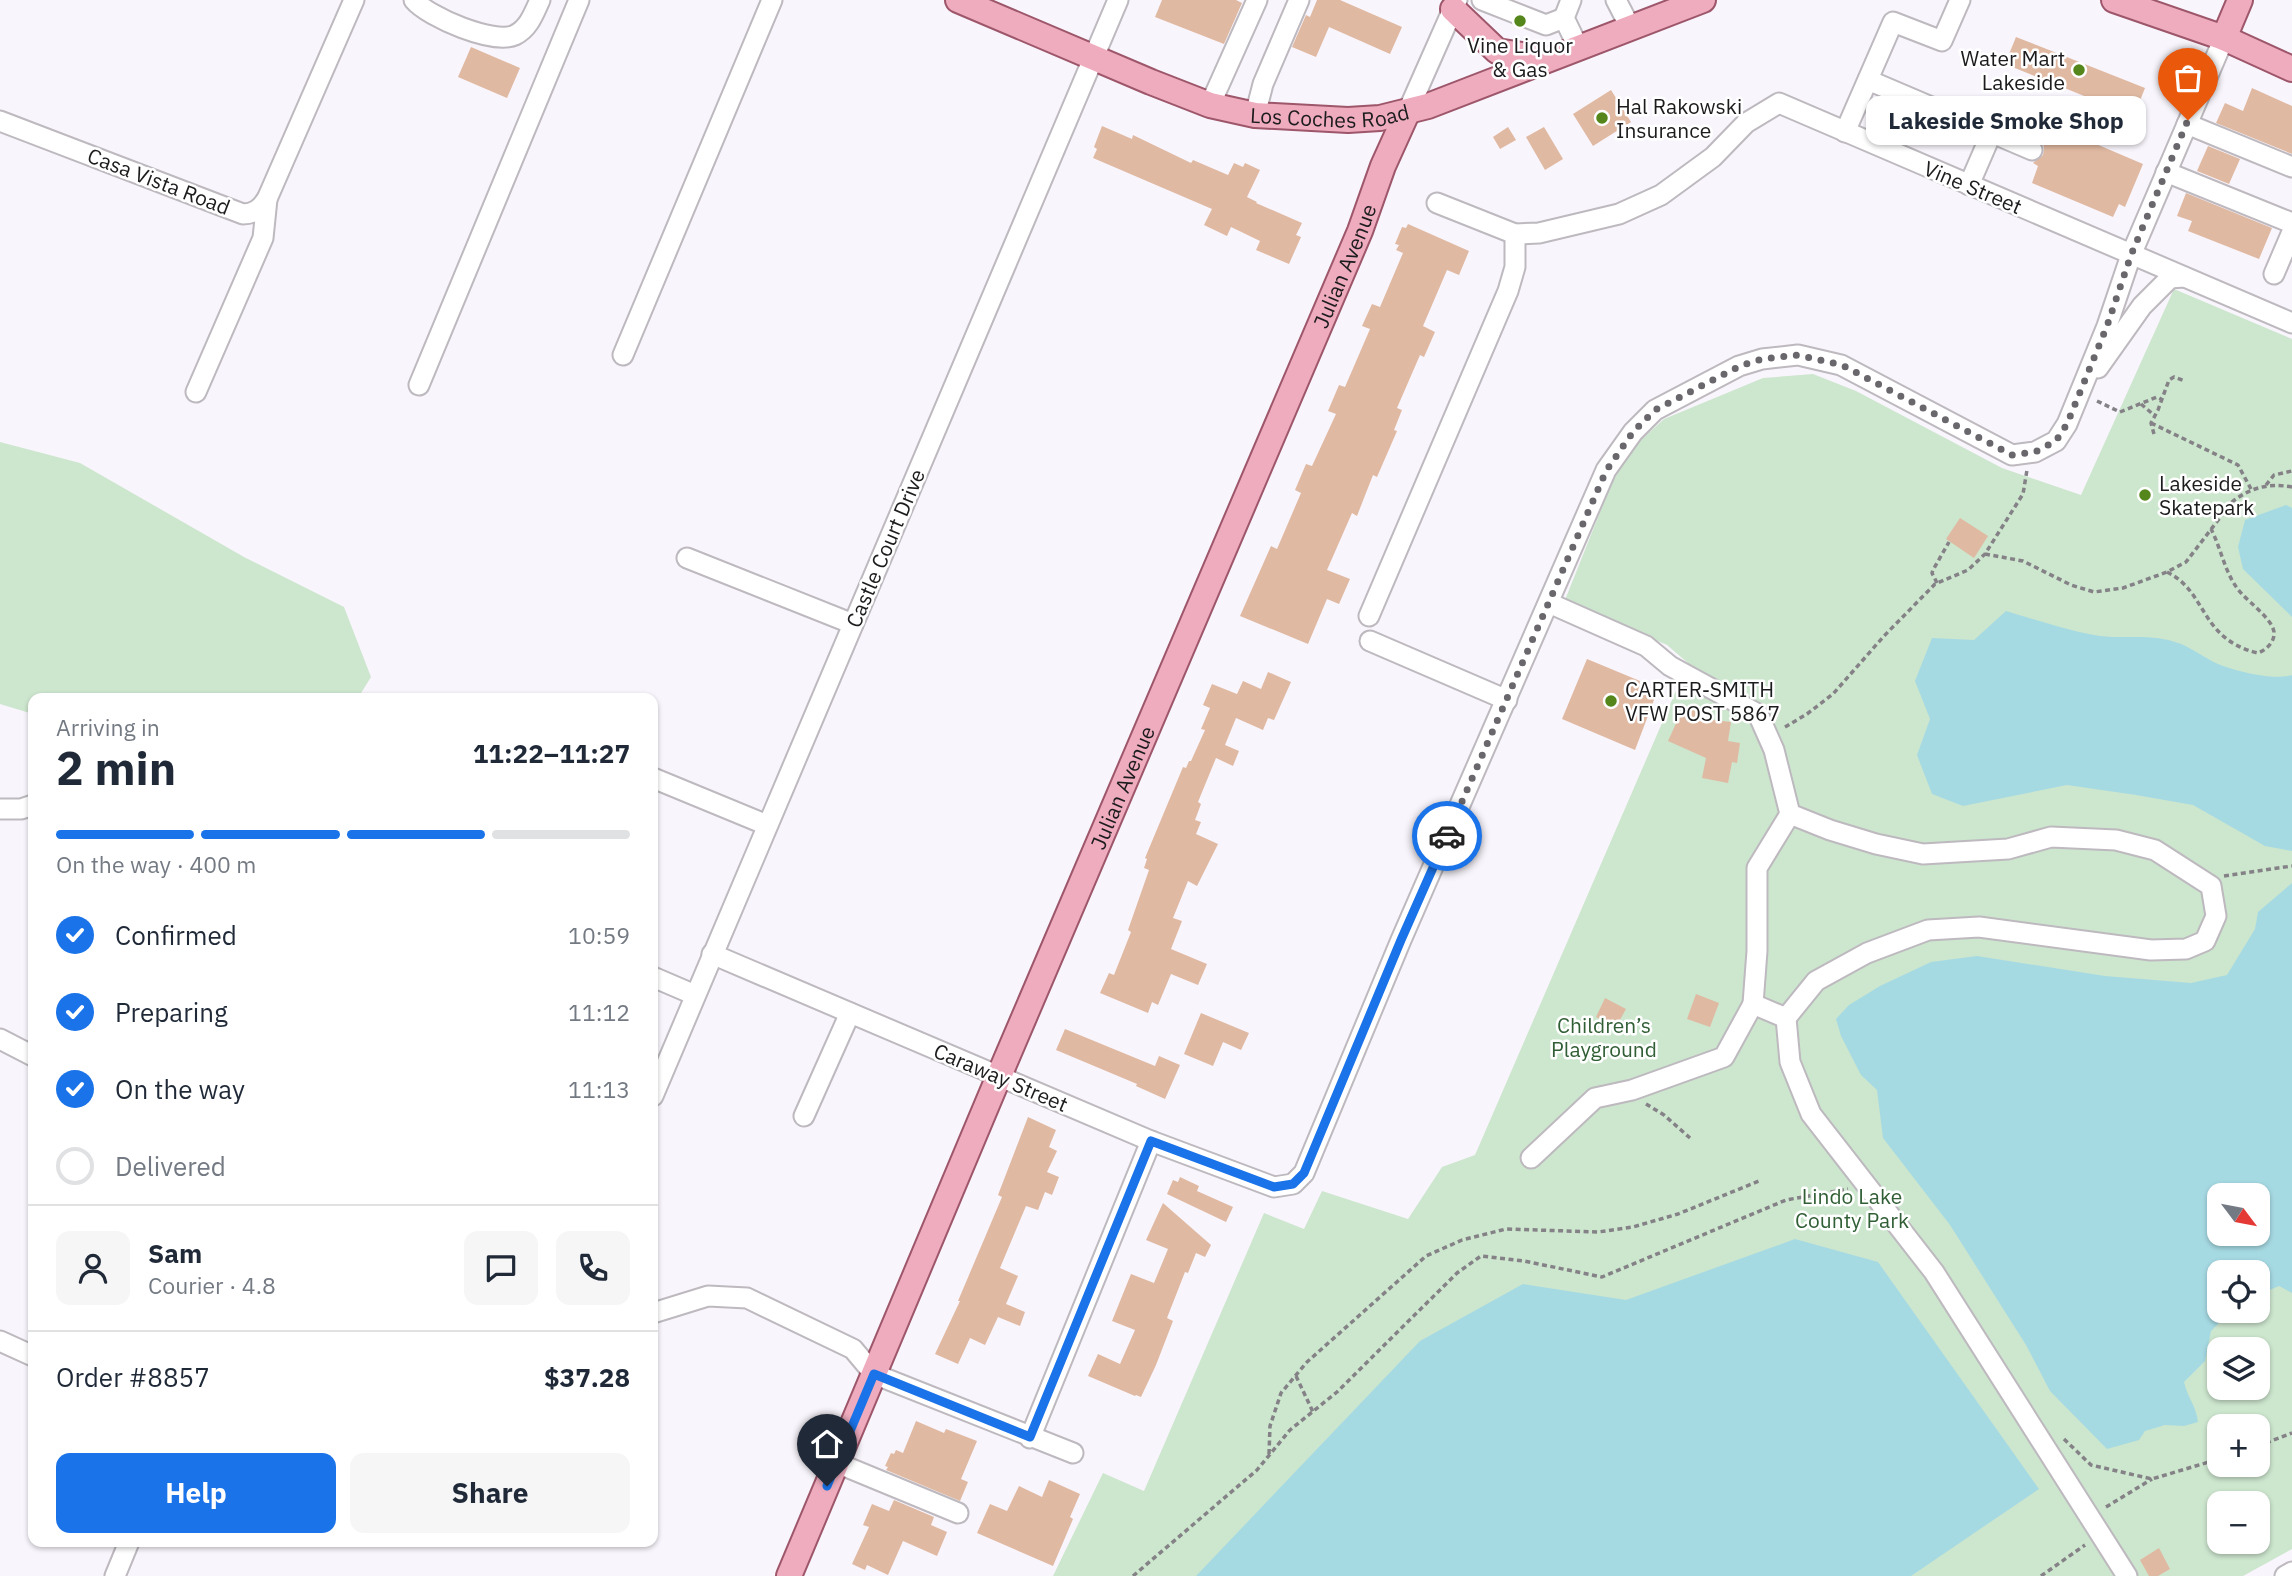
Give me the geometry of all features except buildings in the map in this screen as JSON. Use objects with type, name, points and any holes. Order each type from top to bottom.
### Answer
[{"type":"main road","name":"Los Coches Road","points":[[958,0],[1210,105],[1255,115],[1348,120],[1407,113],[1552,60],[1703,0]]},
{"type":"main road","points":[[2114,0],[2144,5],[2292,69]]},
{"type":"main road","points":[[2224,38],[2240,0]]},
{"type":"main road","points":[[1455,4],[1497,51],[1552,60]]},
{"type":"main road","name":"Julian Avenue","points":[[789,1576],[999,1076],[1349,257],[1407,113]]},
{"type":"street","points":[[196,392],[263,238],[267,199],[354,0]]},
{"type":"street","points":[[414,0],[425,11],[443,20],[502,38],[514,36],[528,24],[540,0]]},
{"type":"street","points":[[419,385],[579,0]]},
{"type":"street","points":[[623,355],[772,0]]},
{"type":"street","name":"Castle Court Drive","points":[[658,1084],[1118,0]]},
{"type":"street","points":[[1210,105],[1257,0]]},
{"type":"street","points":[[1255,115],[1263,84],[1299,0]]},
{"type":"street","points":[[1482,0],[1546,25],[1568,9],[1579,49]]},
{"type":"street","points":[[1616,0],[1630,29]]},
{"type":"street","points":[[1845,132],[1893,22],[1942,41],[1960,0]]},
{"type":"street","name":"Julian Avenue","points":[[1407,113],[1455,4]]},
{"type":"street","points":[[1370,641],[1507,700],[1606,471],[1633,432],[1655,410],[1740,366],[1762,359],[1798,355],[1842,365],[2012,455],[2031,453],[2056,441],[2067,424],[2107,326],[2131,255],[2224,38]]},
{"type":"street","points":[[1868,80],[2032,150]]},
{"type":"street","name":"Vine Street","points":[[1437,203],[1515,234],[1539,233],[1600,220],[1661,195],[1713,157],[1746,123],[1779,103],[2292,323]]},
{"type":"street","name":"Casa Vista Road","points":[[0,121],[243,214],[256,211],[267,199]]},
{"type":"street","points":[[2187,124],[2292,167]]},
{"type":"street","points":[[1969,186],[1992,132]]},
{"type":"street","points":[[2166,172],[2292,223]]},
{"type":"street","points":[[2274,274],[2292,232]]},
{"type":"street","points":[[1369,616],[1508,291],[1515,267],[1515,234]]},
{"type":"street","points":[[2079,394],[2142,306],[2170,278],[2184,277]]},
{"type":"street","points":[[687,558],[853,624]]},
{"type":"street","points":[[1531,1158],[1595,1098],[1632,1090],[1724,1057],[1753,1004],[1757,951],[1757,868],[1790,814],[1774,750],[1758,714],[1670,666],[1646,646],[1549,603]]},
{"type":"street","name":"Caraway Street","points":[[712,954],[1151,1141],[1274,1187],[1293,1184],[1304,1173],[1401,940],[1507,700]]},
{"type":"street","points":[[658,780],[767,825]]},
{"type":"street","points":[[0,809],[28,807]]},
{"type":"street","points":[[1790,814],[1865,841],[1923,854],[2008,849],[2051,836],[2116,840],[2155,850],[2211,886],[2216,916],[2205,941],[2186,949],[2151,950],[1979,927],[1928,930],[1867,953],[1815,981],[1786,1018],[1790,1062],[1811,1114],[1934,1272],[2127,1576]]},
{"type":"street","points":[[658,979],[695,995]]},
{"type":"street","points":[[1753,1004],[1786,1018]]},
{"type":"street","points":[[804,1116],[850,1013]]},
{"type":"street","points":[[0,1039],[28,1053]]},
{"type":"street","points":[[1030,1437],[1151,1141]]},
{"type":"street","points":[[658,1311],[708,1296],[747,1298],[853,1349],[874,1374],[1073,1453]]},
{"type":"street","points":[[0,1341],[28,1354]]},
{"type":"street","points":[[837,1463],[958,1513]]},
{"type":"street","points":[[115,1576],[127,1547]]},
{"type":"street","points":[[2285,1576],[2292,1572]]},
{"type":"path","points":[[2154,434],[2151,423],[2169,380],[2174,377],[2185,381]]},
{"type":"path","points":[[2079,394],[2120,412],[2157,397],[2161,399]]},
{"type":"path","points":[[2141,404],[2154,415]]},
{"type":"path","points":[[2151,423],[2238,465],[2251,489]]},
{"type":"path","points":[[1766,732],[1789,726],[1833,694],[1884,636],[1937,583],[1968,570],[1985,554],[2024,494],[2031,453]]},
{"type":"path","points":[[2265,486],[2274,475],[2292,471]]},
{"type":"path","points":[[1985,554],[2023,561],[2071,585],[2094,592],[2123,589],[2186,562],[2232,502],[2251,489],[2278,485],[2292,487]]},
{"type":"path","points":[[2167,572],[2176,576],[2188,589],[2221,636],[2238,648],[2258,653],[2269,646],[2274,630],[2257,607],[2241,593],[2230,576],[2221,547],[2211,529]]},
{"type":"path","points":[[1937,583],[1932,573],[1949,542]]},
{"type":"path","points":[[1982,545],[1988,549]]},
{"type":"path","points":[[2211,886],[2225,875],[2292,866]]},
{"type":"path","points":[[1632,1090],[1638,1098],[1664,1115],[1690,1138]]},
{"type":"path","points":[[1269,1456],[1270,1426],[1282,1393],[1307,1362],[1426,1256],[1462,1240],[1506,1229],[1598,1232],[1633,1227],[1678,1214],[1759,1181]]},
{"type":"path","points":[[1133,1576],[1257,1470],[1290,1430],[1337,1392],[1457,1273],[1481,1255],[1602,1277],[1786,1200],[1868,1187]]},
{"type":"path","points":[[1296,1376],[1313,1412]]},
{"type":"path","points":[[2270,1441],[2292,1433]]},
{"type":"path","points":[[2061,1436],[2091,1465],[2152,1479]]},
{"type":"path","points":[[2040,1576],[2100,1534],[2099,1511],[2152,1479],[2207,1463]]},
{"type":"green space","name":"Lindo Lake County Park","points":[[2174,289],[2292,339],[2292,1549],[2243,1576],[1053,1576],[1103,1473],[1144,1491],[1264,1213],[1304,1229],[1322,1191],[1408,1219],[1442,1167],[1475,1155],[1688,663],[1667,645],[1565,600],[1612,482],[1634,446],[1664,419],[1763,378],[1813,374],[1856,391],[2002,468],[2081,495]]},
{"type":"green space","points":[[0,442],[80,463],[244,557],[344,607],[371,677],[361,693],[28,693],[28,712],[0,704]]},
{"type":"water","points":[[2286,505],[2292,508],[2292,617],[2243,569],[2238,547],[2245,520]]},
{"type":"water","points":[[2006,611],[2088,634],[2156,638],[2175,642],[2218,664],[2244,672],[2276,677],[2292,675],[2292,851],[2265,846],[2193,805],[2136,795],[2067,785],[1963,806],[1932,794],[1917,755],[1930,719],[1915,681],[1932,638],[1974,640]]},
{"type":"water","points":[[2292,883],[2292,1293],[2279,1286],[2270,1290],[2270,1260],[2207,1260],[2207,1323],[2219,1323],[2211,1331],[2210,1337],[2207,1337],[2205,1361],[2184,1382],[2198,1422],[2184,1426],[2165,1425],[2145,1431],[2139,1440],[2107,1449],[2050,1391],[2026,1345],[1950,1225],[1883,1138],[1877,1090],[1861,1075],[1841,1036],[1836,1019],[1849,1005],[1880,986],[1931,962],[1977,956],[2105,976],[2191,983],[2227,975],[2255,929],[2258,912]]},
{"type":"water","points":[[1795,1239],[1878,1262],[2039,1489],[1911,1576],[1196,1576],[1420,1341],[1523,1284],[1626,1300]]},
{"type":"way so far","points":[[1447,836],[1606,471],[1633,432],[1655,410],[1740,366],[1762,359],[1798,355],[1842,365],[2012,455],[2035,452],[2056,441],[2067,424],[2107,326],[2131,255],[2188,120]]},
{"type":"place","name":"Vine Liquor & Gas","points":[[1520,21]]},
{"type":"place","name":"Water Mart Lakeside","points":[[2079,70]]},
{"type":"place","name":"Hal Rakowski Insurance","points":[[1602,118]]},
{"type":"place","name":"Lakeside Smoke Shop","points":[[2188,120]]},
{"type":"place","name":"Lakeside Skatepark","points":[[2145,495]]},
{"type":"place","name":"CARTER-SMITH VFW POST 5867","points":[[1611,701]]},
{"type":"route","points":[[827,1486],[874,1374],[1030,1437],[1151,1141],[1274,1187],[1293,1184],[1304,1173],[1447,836]]},
{"type":"park label","name":"Children’s Playground","points":[[1604,1037]]}]
